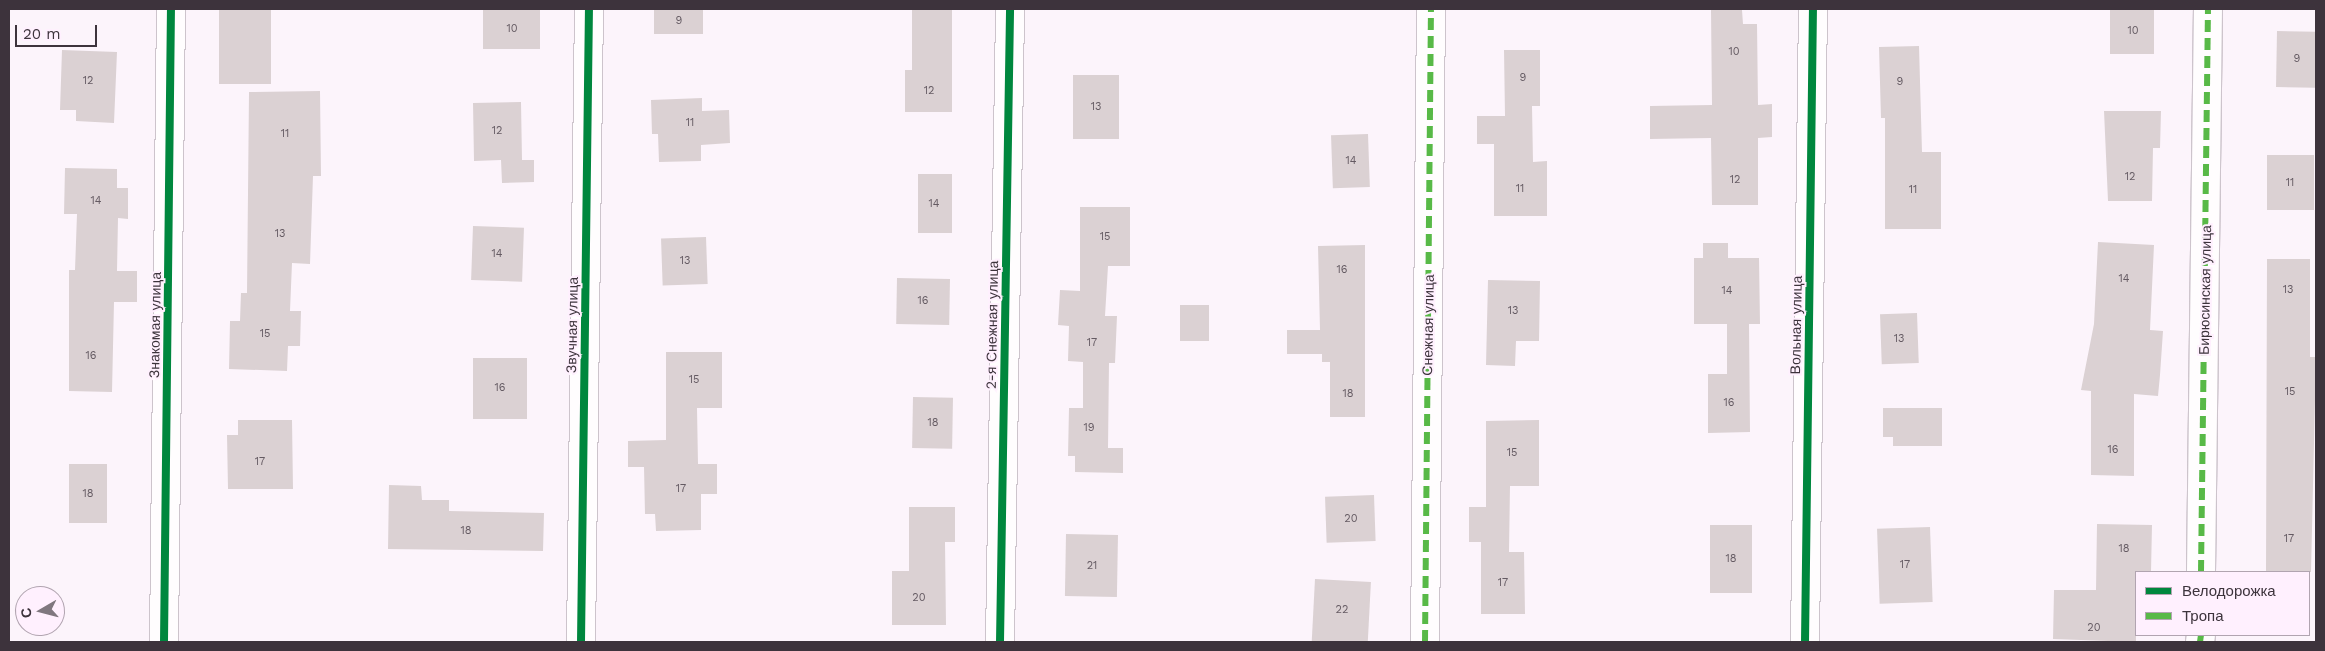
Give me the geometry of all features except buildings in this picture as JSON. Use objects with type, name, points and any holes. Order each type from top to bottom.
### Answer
[{"type":"street","name":"Знакомая улица","points":[[164,642],[171,9]]},
{"type":"street","name":"Звучная улица","points":[[581,642],[589,9]]},
{"type":"street","name":"2-я Снежная улица","points":[[1000,642],[1010,9]]},
{"type":"street","name":"Снежная улица","points":[[1425,642],[1431,9]]},
{"type":"street","name":"Вольная улица","points":[[1805,642],[1813,9]]},
{"type":"street","name":"Бирюсинская улица","points":[[2201,571],[2208,9]]},
{"type":"marked path","points":[[1425,642],[1431,9]]},
{"type":"marked path","points":[[2201,571],[2208,9]]},
{"type":"marked path","points":[[2200,642],[2201,636]]},
{"type":"cycle path","points":[[164,642],[171,9]]},
{"type":"cycle path","points":[[581,642],[589,9]]},
{"type":"cycle path","points":[[1000,642],[1010,9]]},
{"type":"cycle path","points":[[1805,642],[1813,9]]}]
